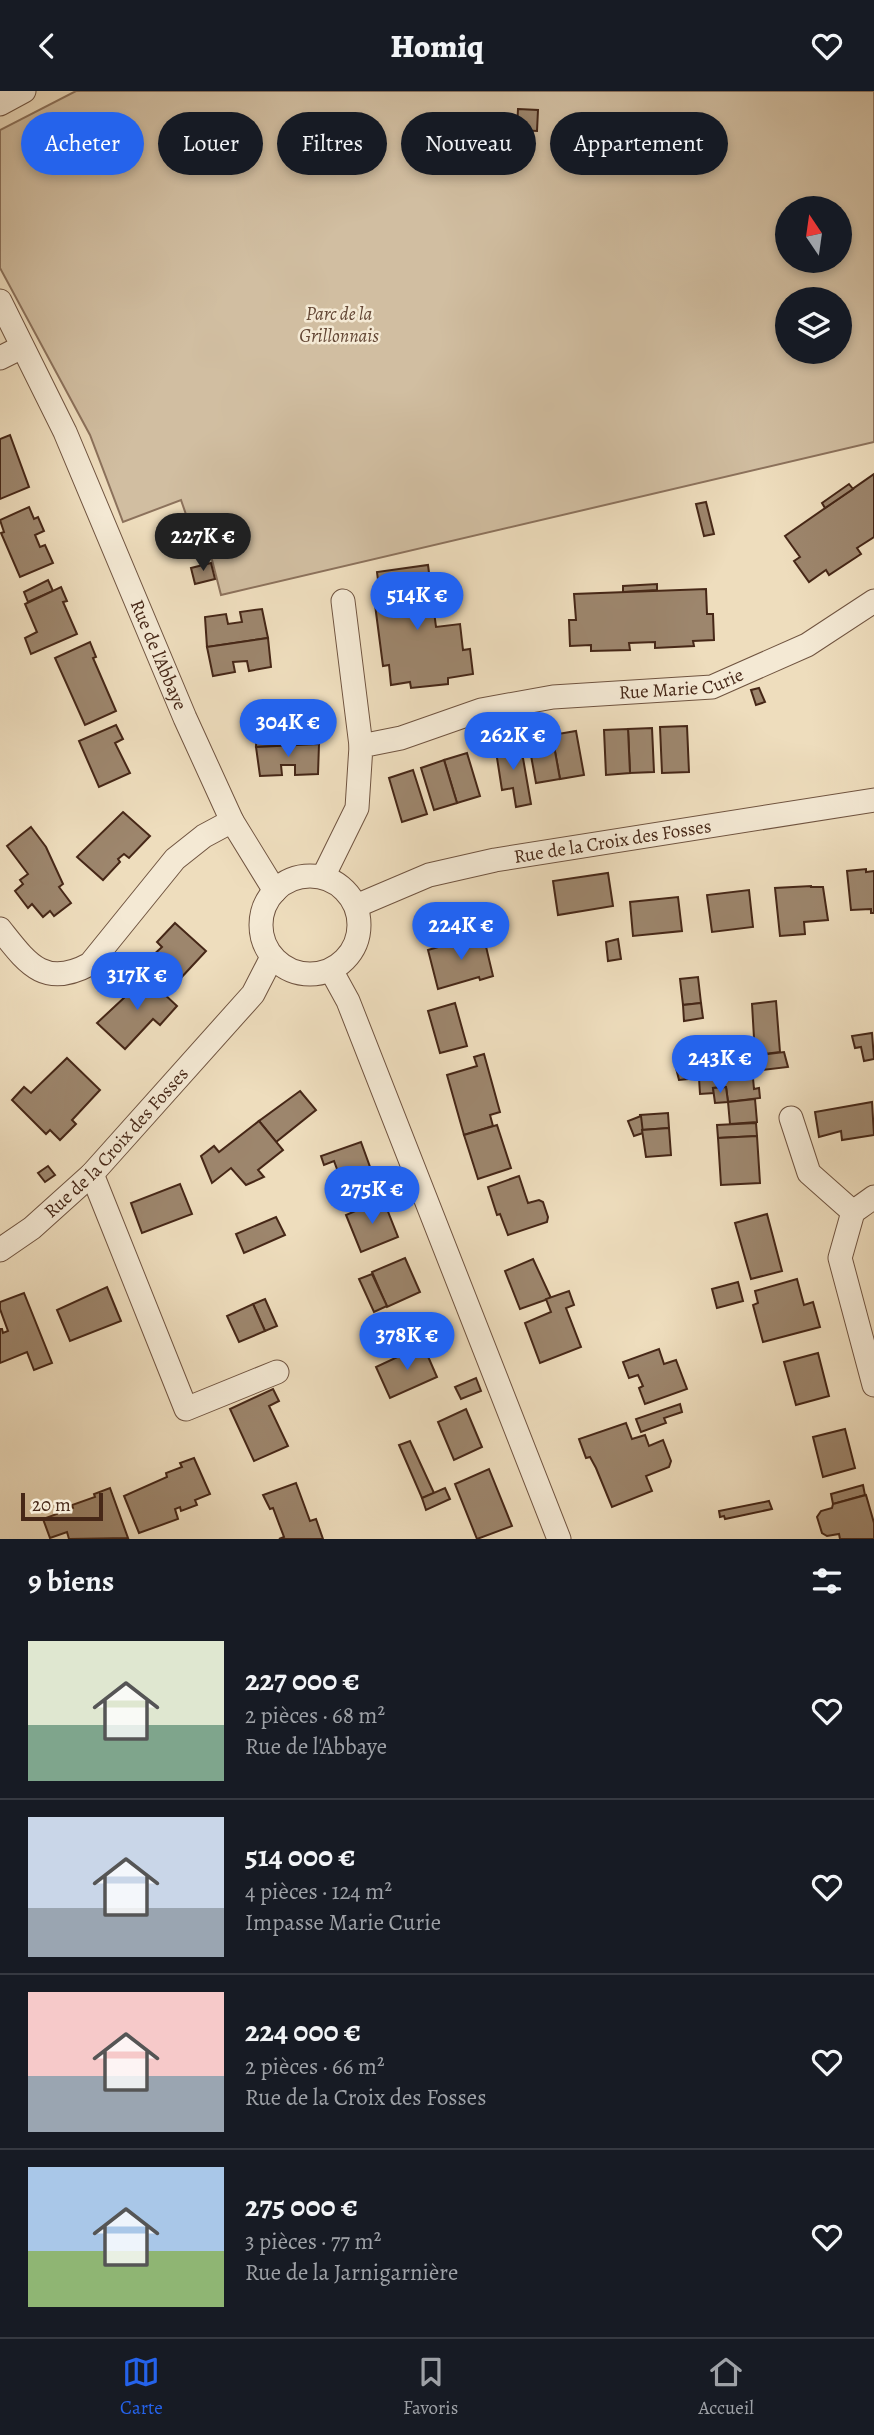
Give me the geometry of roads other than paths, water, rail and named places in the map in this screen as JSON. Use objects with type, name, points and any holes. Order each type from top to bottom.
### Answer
[{"type":"street","points":[[0,104],[24,91]]},
{"type":"street","name":"Rue de l'Abbaye","points":[[0,301],[65,432],[179,705],[232,821],[275,891]]},
{"type":"street","points":[[0,358],[22,347]]},
{"type":"street","points":[[323,877],[357,808],[361,746],[343,601]]},
{"type":"street","name":"Rue Marie Curie","points":[[361,746],[401,738],[481,710],[553,697],[712,687],[807,645],[874,601]]},
{"type":"street","name":"Rue de la Croix des Fosses","points":[[356,906],[429,875],[495,860],[874,800]]},
{"type":"street","points":[[0,929],[27,962],[42,972],[56,975],[74,973],[90,964],[175,859],[204,836],[232,821]]},
{"type":"street","points":[[323,877],[342,888],[356,906],[360,921],[359,936],[344,962],[316,975],[300,974],[285,968],[272,957],[264,945],[261,916],[275,891],[292,879],[323,877]]},
{"type":"street","name":"Rue de la Croix des Fosses","points":[[0,1250],[32,1229],[92,1174],[253,994],[272,957]]},
{"type":"street","points":[[331,970],[348,1001],[559,1539]]},
{"type":"street","points":[[791,1118],[809,1173],[853,1212]]},
{"type":"street","points":[[92,1174],[186,1409],[277,1372]]},
{"type":"street","points":[[874,1197],[853,1212],[839,1258],[874,1385]]},
{"type":"park label","name":"Parc de la Grillonnais","points":[[339,325]]}]
